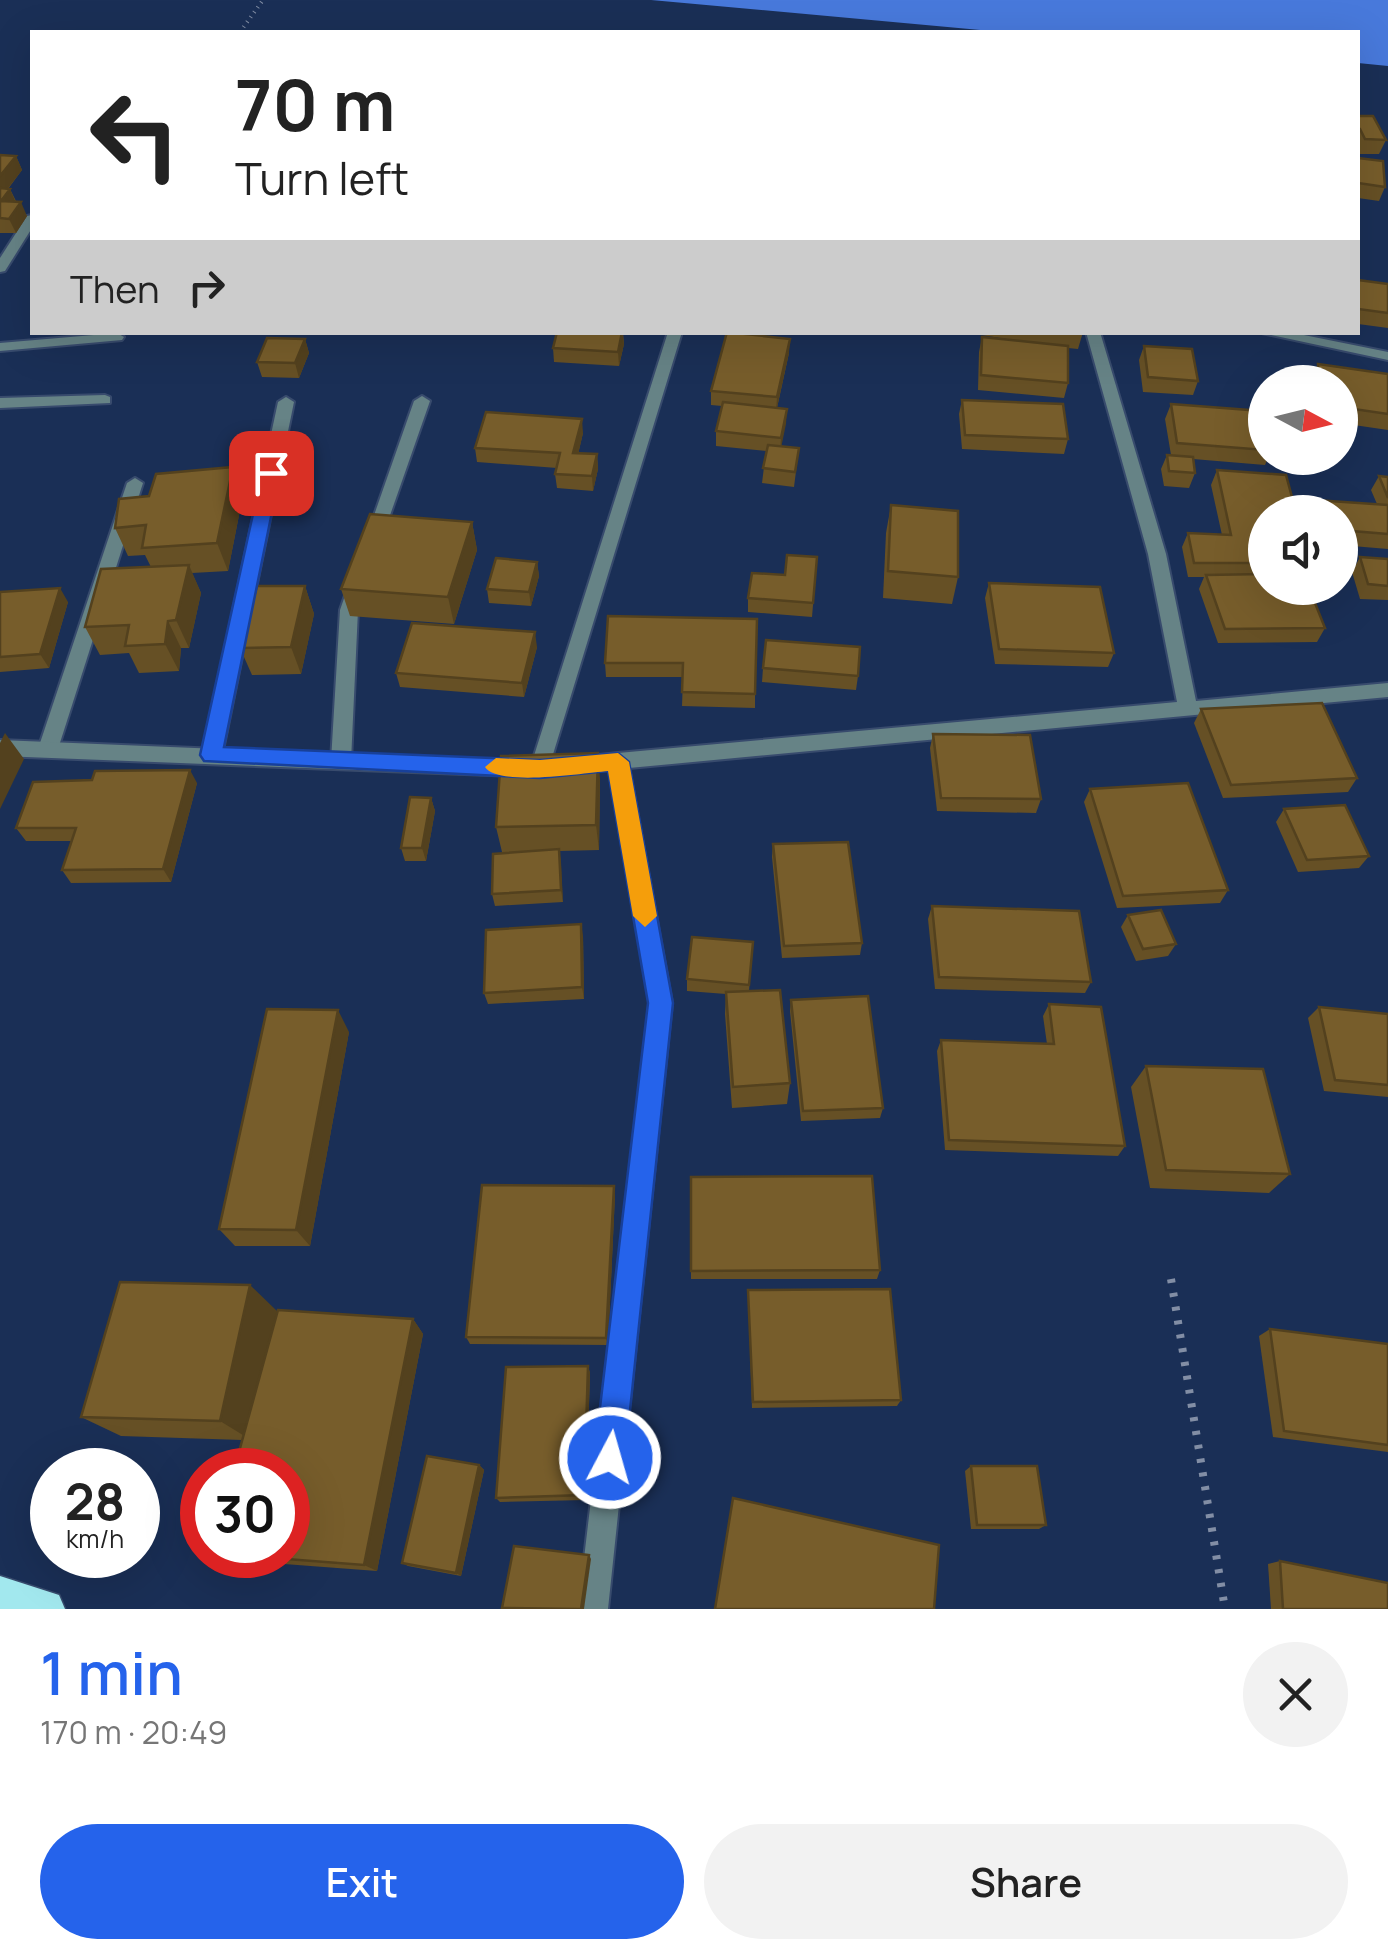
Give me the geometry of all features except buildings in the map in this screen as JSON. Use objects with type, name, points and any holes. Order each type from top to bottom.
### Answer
[{"type":"highway","points":[[0,1596],[45,1609]]},
{"type":"street","points":[[0,268],[30,226]]},
{"type":"street","points":[[540,769],[674,335]]},
{"type":"street","points":[[1094,335],[1157,554],[1188,708]]},
{"type":"street","points":[[1280,335],[1388,356]]},
{"type":"street","points":[[0,347],[116,336]]},
{"type":"street","points":[[0,404],[105,400]]},
{"type":"street","points":[[341,761],[349,610],[422,401]]},
{"type":"street","points":[[212,755],[286,402]]},
{"type":"street","points":[[48,750],[135,483]]},
{"type":"street","points":[[0,748],[540,769],[1388,690]]},
{"type":"street","points":[[593,1609],[661,1003],[618,762]]},
{"type":"path","points":[[241,30],[263,0]]},
{"type":"path","points":[[1171,1279],[1225,1609]]},
{"type":"water","points":[[651,0],[1388,0],[1388,66],[1360,63],[1360,30],[980,30]]},
{"type":"slow traffic","points":[[496,767],[540,769],[618,762],[645,916]]},
{"type":"route","points":[[271,473],[212,755],[540,769],[618,762],[661,1003],[610,1458]]}]
